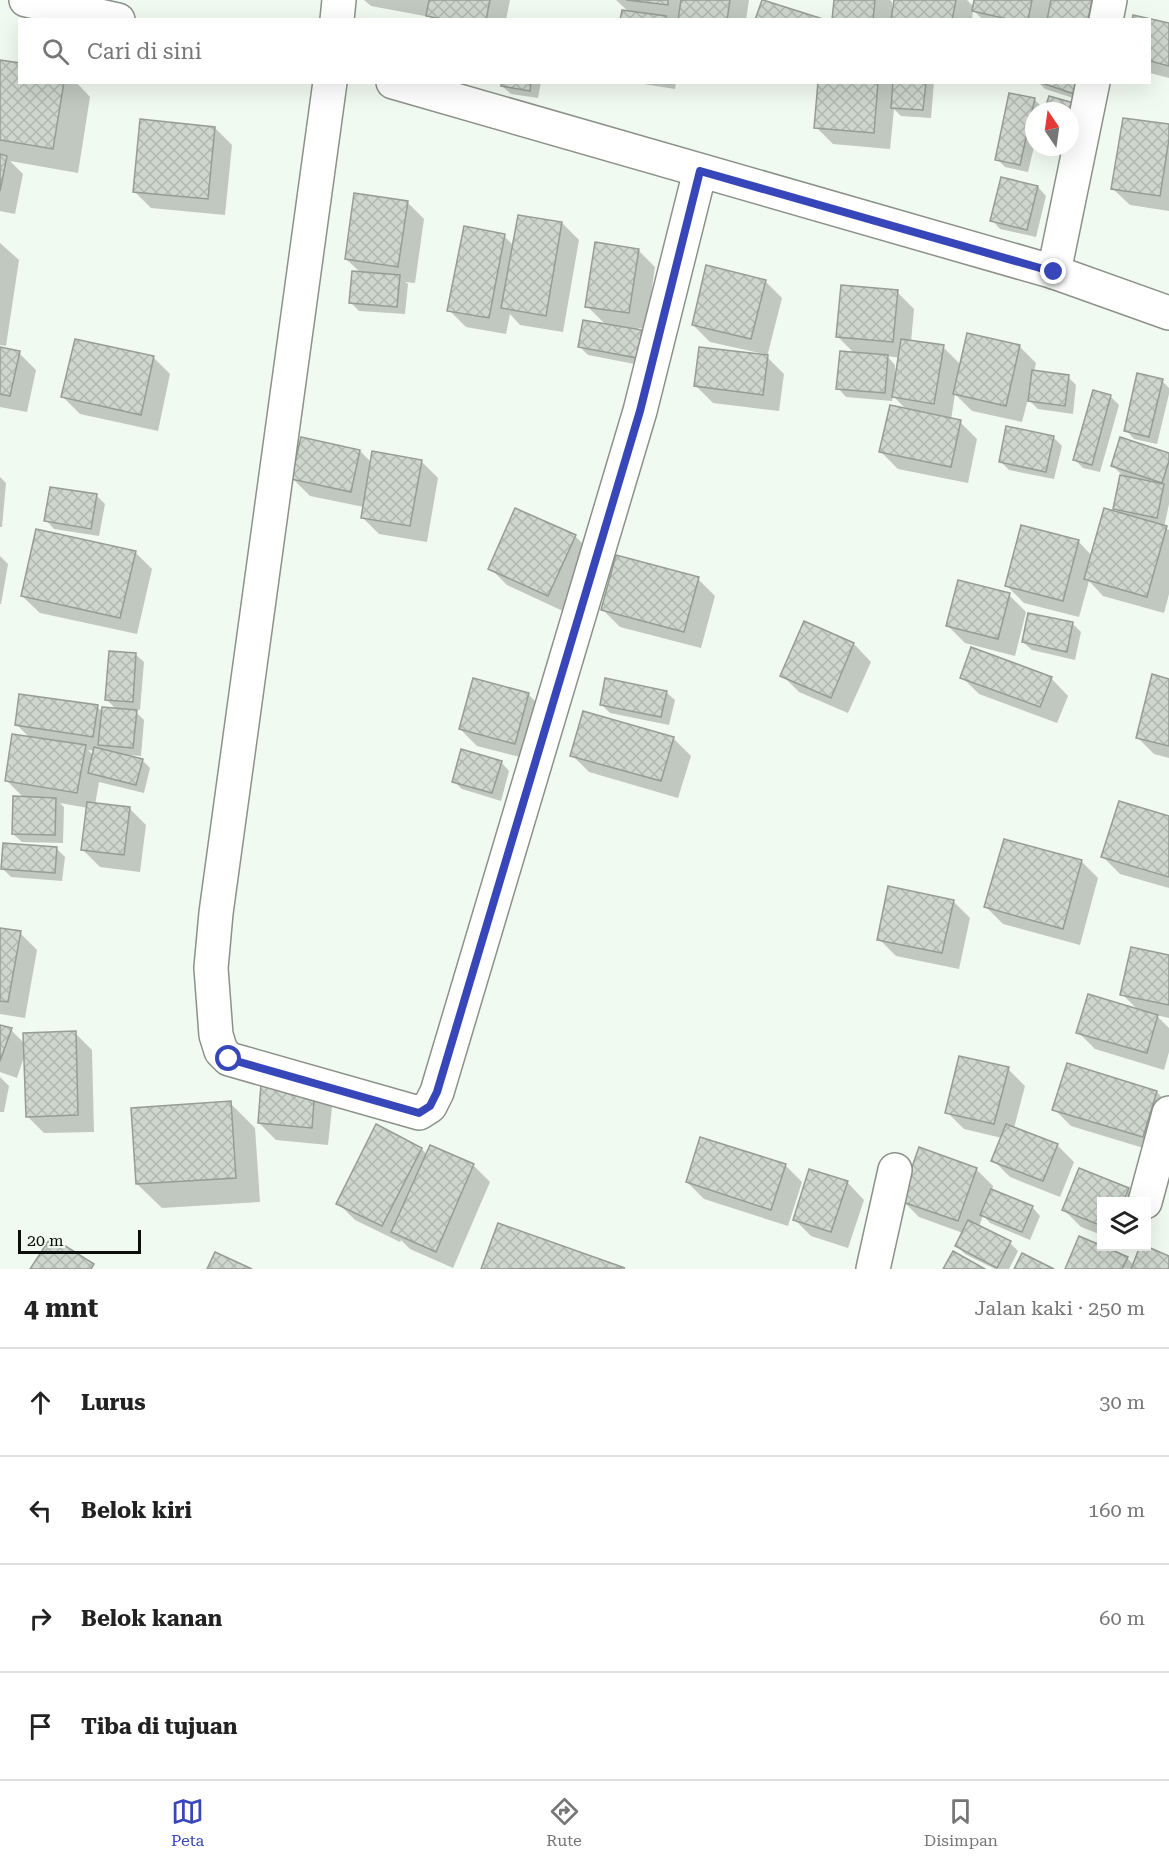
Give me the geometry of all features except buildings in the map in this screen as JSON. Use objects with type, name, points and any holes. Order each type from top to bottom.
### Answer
[{"type":"street","points":[[26,0],[109,18]]},
{"type":"street","points":[[337,18],[339,0]]},
{"type":"street","points":[[1106,18],[1110,0]]},
{"type":"street","points":[[330,84],[216,913],[211,968],[216,1035],[221,1051],[229,1059],[419,1113],[430,1106],[437,1092],[567,660],[640,411],[700,171]]},
{"type":"street","points":[[400,84],[1054,272],[1169,313]]},
{"type":"street","points":[[1054,272],[1093,84]]},
{"type":"street","points":[[1146,1197],[1169,1113]]},
{"type":"street","points":[[873,1269],[895,1170]]},
{"type":"route","points":[[229,1059],[419,1113],[430,1106],[437,1092],[640,411],[700,171],[1054,272]]}]
